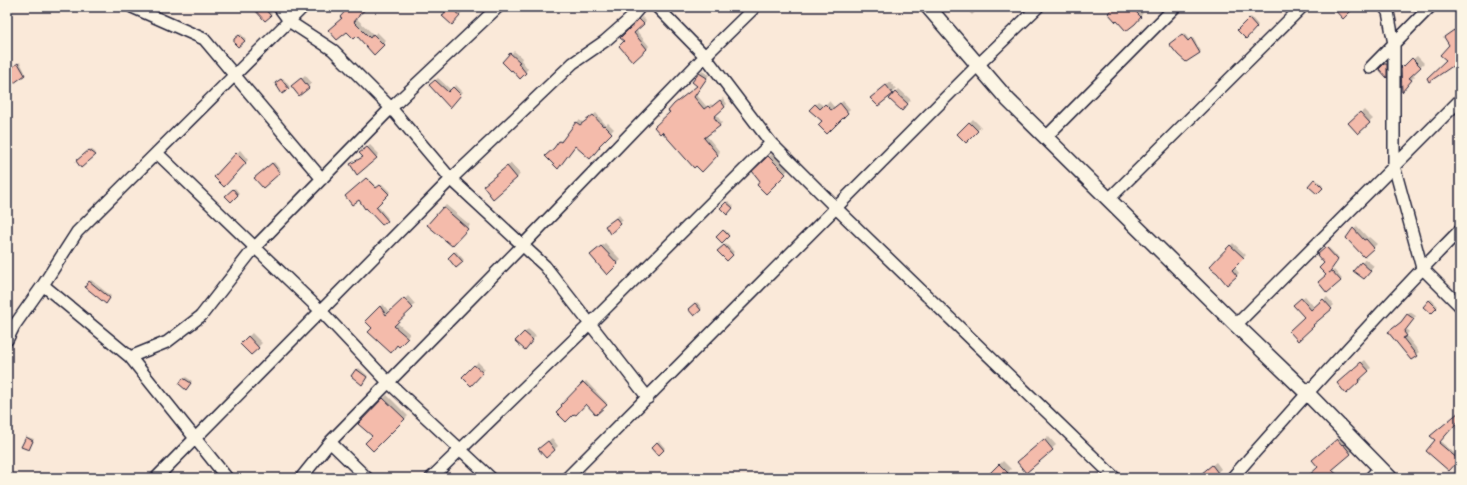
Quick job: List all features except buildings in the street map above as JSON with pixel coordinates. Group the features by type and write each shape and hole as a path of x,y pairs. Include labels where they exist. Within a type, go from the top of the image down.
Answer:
{"street":[{"path":"132,7 204,39 322,179"},
{"path":"279,7 290,22 333,50 391,108 451,179 545,266 648,398"},
{"path":"7,340 14,326 43,285 77,232 290,22 303,7"},
{"path":"130,357 168,342 201,316 256,247 391,108 498,7"},
{"path":"156,478 451,179 573,63 605,41 629,20 640,7"},
{"path":"657,7 705,56 771,143 836,208 1115,478"},
{"path":"301,478 330,442 705,56 755,7"},
{"path":"928,7 1008,100 1236,326 1307,393 1380,475"},
{"path":"568,478 978,65 1038,7"},
{"path":"1046,137 1175,7"},
{"path":"1109,199 1302,7"},
{"path":"1384,7 1388,12 1394,44 1394,166 1422,268 1460,306"},
{"path":"1370,68 1430,7"},
{"path":"1236,326 1460,100"},
{"path":"431,478 590,324 771,143"},
{"path":"157,153 321,311 388,382 491,478"},
{"path":"1232,478 1307,393 1422,268 1460,230"},
{"path":"43,285 130,357 227,478"},
{"path":"330,442 367,478"}]}
